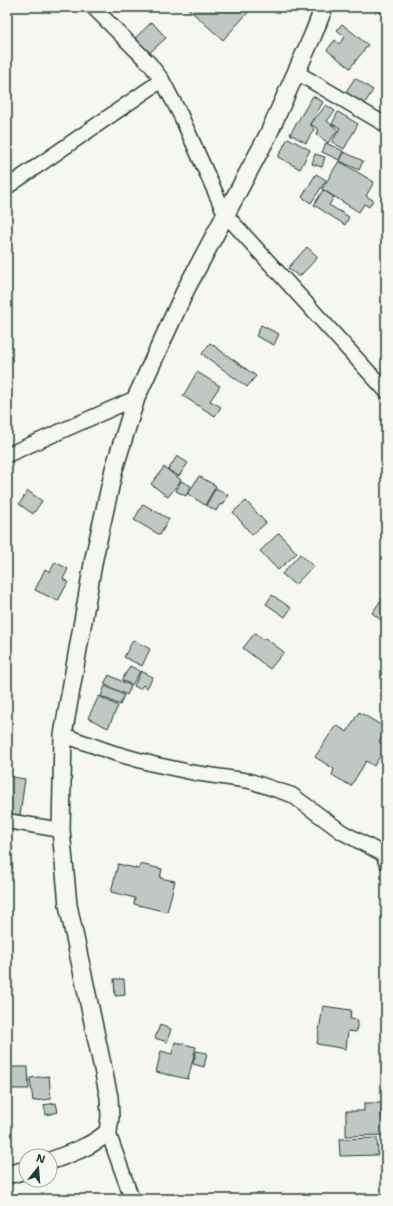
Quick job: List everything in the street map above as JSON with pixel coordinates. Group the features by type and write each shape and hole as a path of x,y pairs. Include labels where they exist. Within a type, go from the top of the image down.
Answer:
{"street":[{"path":"93,7 150,64 162,80 181,116 225,214 386,391"},
{"path":"132,1199 108,1132 110,1117 109,1097 68,904 61,830 63,735 94,558 114,469 136,398 186,289 267,137 324,7"},
{"path":"296,72 386,125"},
{"path":"7,187 162,80"},
{"path":"7,454 136,398"},
{"path":"63,735 114,753 153,764 195,773 250,781 292,795 342,832 383,854 386,862"},
{"path":"7,821 61,830"},
{"path":"58,1158 83,1149 99,1140 108,1132"},
{"path":"7,1174 18,1172"}],"building":[{"path":"186,7 251,7 252,8 223,40"},
{"path":"376,7 386,7 384,15 374,9"},
{"path":"152,22 166,38 147,55 133,40"},
{"path":"342,24 368,45 350,68 327,50 335,40 339,44 345,37 337,30"},
{"path":"355,78 373,90 362,108 343,96"},
{"path":"313,96 323,102 310,124 314,129 306,143 290,134"},
{"path":"326,105 335,111 327,121 338,130 328,143 316,134 319,130 311,124"},
{"path":"338,112 358,124 344,149 332,142 340,128 332,124"},
{"path":"288,138 310,150 300,169 278,157"},
{"path":"326,143 343,151 339,160 322,152"},
{"path":"344,152 363,161 359,170 340,161"},
{"path":"315,154 325,157 322,167 312,164"},
{"path":"339,161 374,182 366,196 373,200 369,207 364,204 359,212 322,189"},
{"path":"316,174 326,180 311,203 302,197"},
{"path":"323,190 334,197 329,205 349,217 345,225 314,205"},
{"path":"307,247 318,257 299,277 288,268"},
{"path":"261,325 279,334 274,345 256,336"},
{"path":"210,343 256,376 247,387 202,354"},
{"path":"197,372 220,386 210,401 221,407 215,416 183,396"},
{"path":"177,456 188,463 179,476 168,470"},
{"path":"164,467 181,480 168,497 151,484"},
{"path":"199,476 216,486 205,505 188,494"},
{"path":"181,481 191,486 186,496 176,491"},
{"path":"216,488 228,495 223,505 220,504 216,511 206,505"},
{"path":"28,491 42,501 33,514 19,504"},
{"path":"246,501 266,523 252,535 233,512"},
{"path":"143,504 169,519 160,535 134,520"},
{"path":"279,533 297,553 278,570 260,551"},
{"path":"300,554 313,566 295,585 282,574"},
{"path":"55,562 68,569 63,579 68,582 58,601 35,590 45,569 50,572"},
{"path":"386,593 386,613 381,620 372,613"},
{"path":"272,595 291,608 285,617 266,604"},
{"path":"255,633 263,640 265,638 284,652 270,669 243,648"},
{"path":"133,640 150,649 142,666 124,657"},
{"path":"130,666 140,671 132,685 122,680"},
{"path":"141,671 153,677 147,688 143,685 140,689 134,686"},
{"path":"109,675 131,686 127,695 104,684"},
{"path":"105,686 124,695 120,705 101,696"},
{"path":"99,696 118,706 108,728 88,718"},
{"path":"359,712 386,728 386,731 379,742 386,746 374,766 366,761 351,786 332,775 334,769 315,757 336,725 347,732"},
{"path":"7,776 25,779 20,815 7,814"},
{"path":"7,846 12,846 12,869 7,869"},
{"path":"118,864 139,869 140,864 162,869 160,878 175,881 167,912 134,904 135,898 111,892"},
{"path":"114,979 124,979 125,995 115,996"},
{"path":"323,1006 351,1010 350,1019 358,1020 356,1032 348,1031 346,1049 317,1044"},
{"path":"160,1025 171,1029 167,1042 155,1038"},
{"path":"175,1042 196,1047 188,1079 156,1072 161,1051 172,1054"},
{"path":"196,1051 207,1053 204,1067 193,1064"},
{"path":"11,1067 28,1067 29,1089 12,1089"},
{"path":"49,1076 51,1099 33,1101 30,1078"},
{"path":"56,1103 58,1112 46,1115 44,1105"},
{"path":"364,1103 382,1103 382,1117 386,1117 386,1135 346,1136 346,1111 364,1111"},
{"path":"377,1138 378,1155 340,1156 339,1139"}]}
